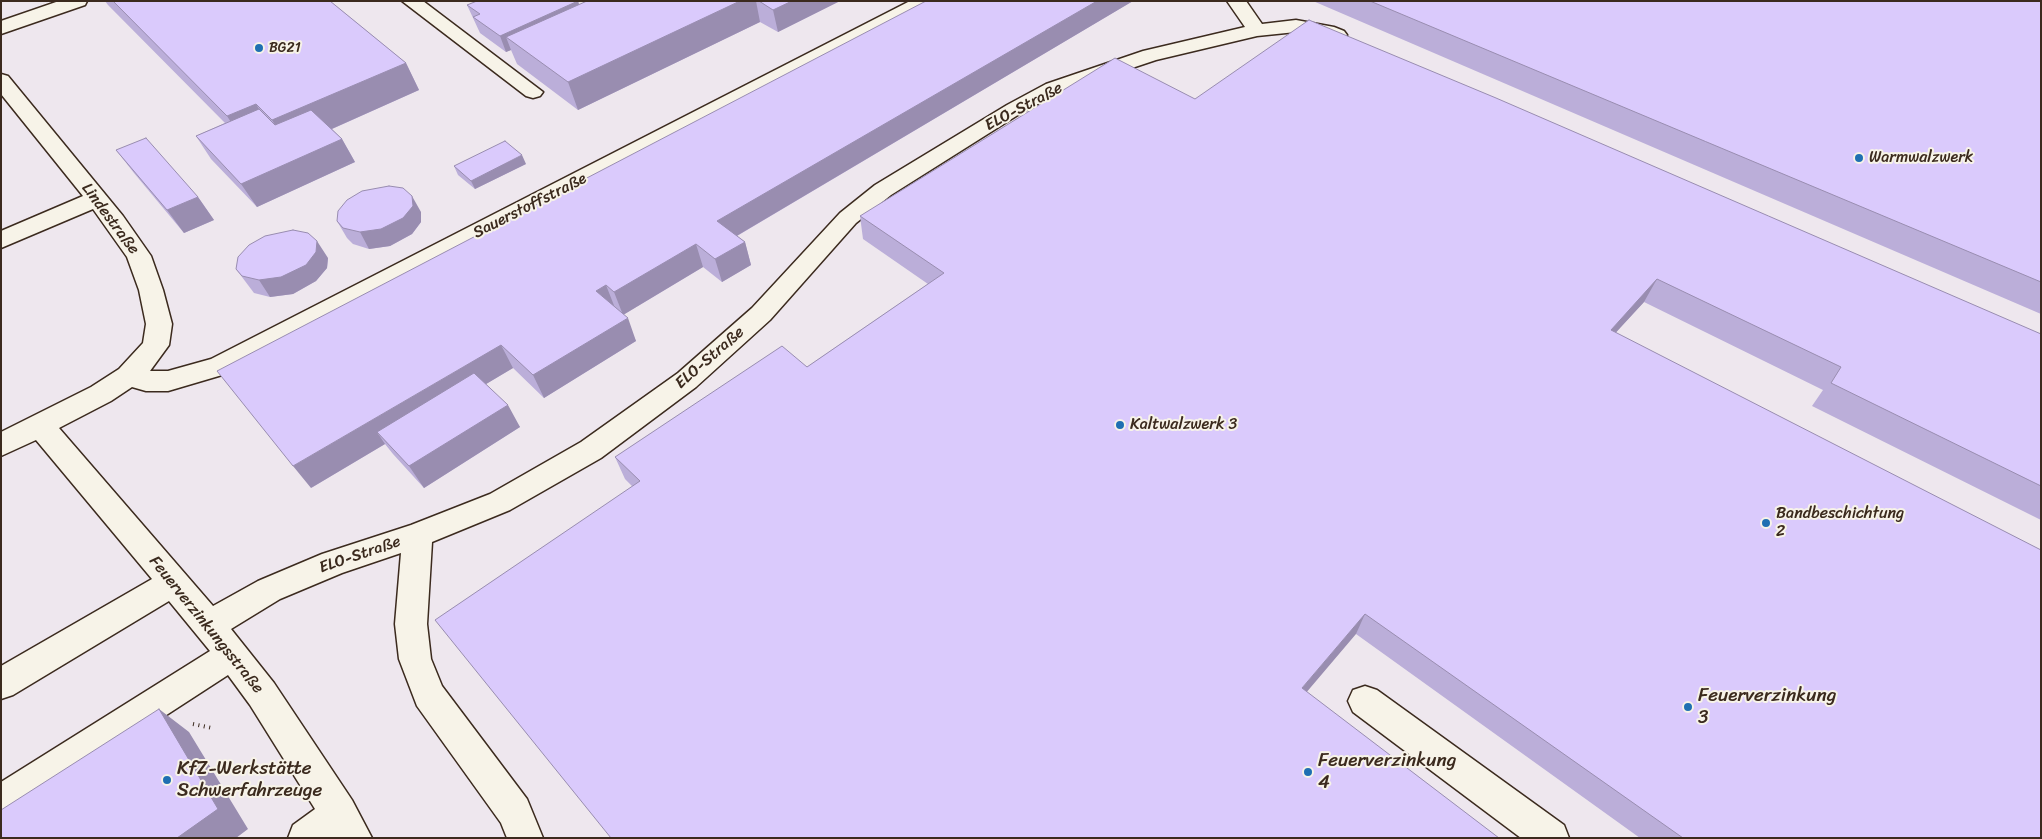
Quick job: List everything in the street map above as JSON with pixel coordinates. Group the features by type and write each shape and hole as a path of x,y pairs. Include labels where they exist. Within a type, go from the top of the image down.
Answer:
{"street":[{"path":"1,28 78,1"},
{"path":"410,1 533,92"},
{"name":"Sauerstoffstraße","path":"128,376 146,380 168,381 220,366 925,1"},
{"path":"1236,1 1257,30"},
{"name":"ELO-Straße","path":"209,625 270,590 333,563 418,535 500,502 591,450 687,380 761,314 848,218 876,196 1014,109 1053,88 1150,54 1257,30 1296,26 1326,31 1354,42"},
{"name":"Lindestraße","path":"1,80 115,221 139,256 151,290 159,324 156,345 146,359 128,376 101,394 1,445"},
{"path":"1,240 96,199"},
{"name":"Feuerverzinkungsstraße","path":"41,426 84,474 172,583 209,625 262,694 346,825"},
{"path":"418,535 411,624 415,659 429,695 514,811 525,838"},
{"path":"1,684 172,583"},
{"path":"1,802 232,655"},
{"path":"1365,701 1551,838"},
{"path":"306,838 346,825"}],"shaded area":[{"path":"1,1 2041,1 2041,838 1,838"}],"building":[{"name":"BG21","path":"113,1 330,1 406,63 272,120 256,104 227,116"},
{"path":"477,1 578,1 500,36 473,17 480,14 467,5"},
{"path":"587,1 740,1 568,82 506,37"},
{"path":"759,1 792,1 773,10"},
{"path":"926,1 1097,1 717,221 745,242 715,259 696,244 614,292 606,285 596,291 628,318 533,375 501,345 293,466 217,371"},
{"name":"Warmwalzwerk","path":"1370,1 2041,1 2041,282"},
{"name":"Kaltwalzwerk 3","path":"1309,20 1496,98 2041,334 2041,486 1831,383 1841,367 1657,279 1611,330 2041,550 2041,838 1683,838 1365,614 1302,688 1499,838 611,838 435,620 640,481 615,457 782,346 807,367 944,273 860,216 1115,58 1195,99"},
{"path":"259,109 275,125 311,110 342,139 241,184 196,136"},
{"path":"146,138 198,197 167,210 116,150"},
{"path":"505,141 522,155 471,181 454,166"},
{"path":"389,186 403,188 412,196 413,206 403,218 381,229 360,232 343,228 337,221 338,211 347,200 362,191"},
{"path":"293,230 308,233 317,241 316,252 306,265 281,277 259,280 242,276 236,269 238,257 249,245 265,236"},
{"path":"474,373 508,405 409,466 377,432"},
{"path":"159,709 218,809 177,838 1,838 1,810"}],"place":[{"name":"BG21","path":"259,48"},
{"name":"Warmwalzwerk","path":"1859,158"},
{"name":"Kaltwalzwerk 3","path":"1120,425"},
{"name":"Bandbeschichtung 2","path":"1766,523"},
{"name":"Feuerverzinkung 3","path":"1688,707"},
{"name":"Feuerverzinkung 4","path":"1308,772"},
{"name":"KfZ-Werkstätte Schwerfahrzeuge","path":"167,780"}]}
